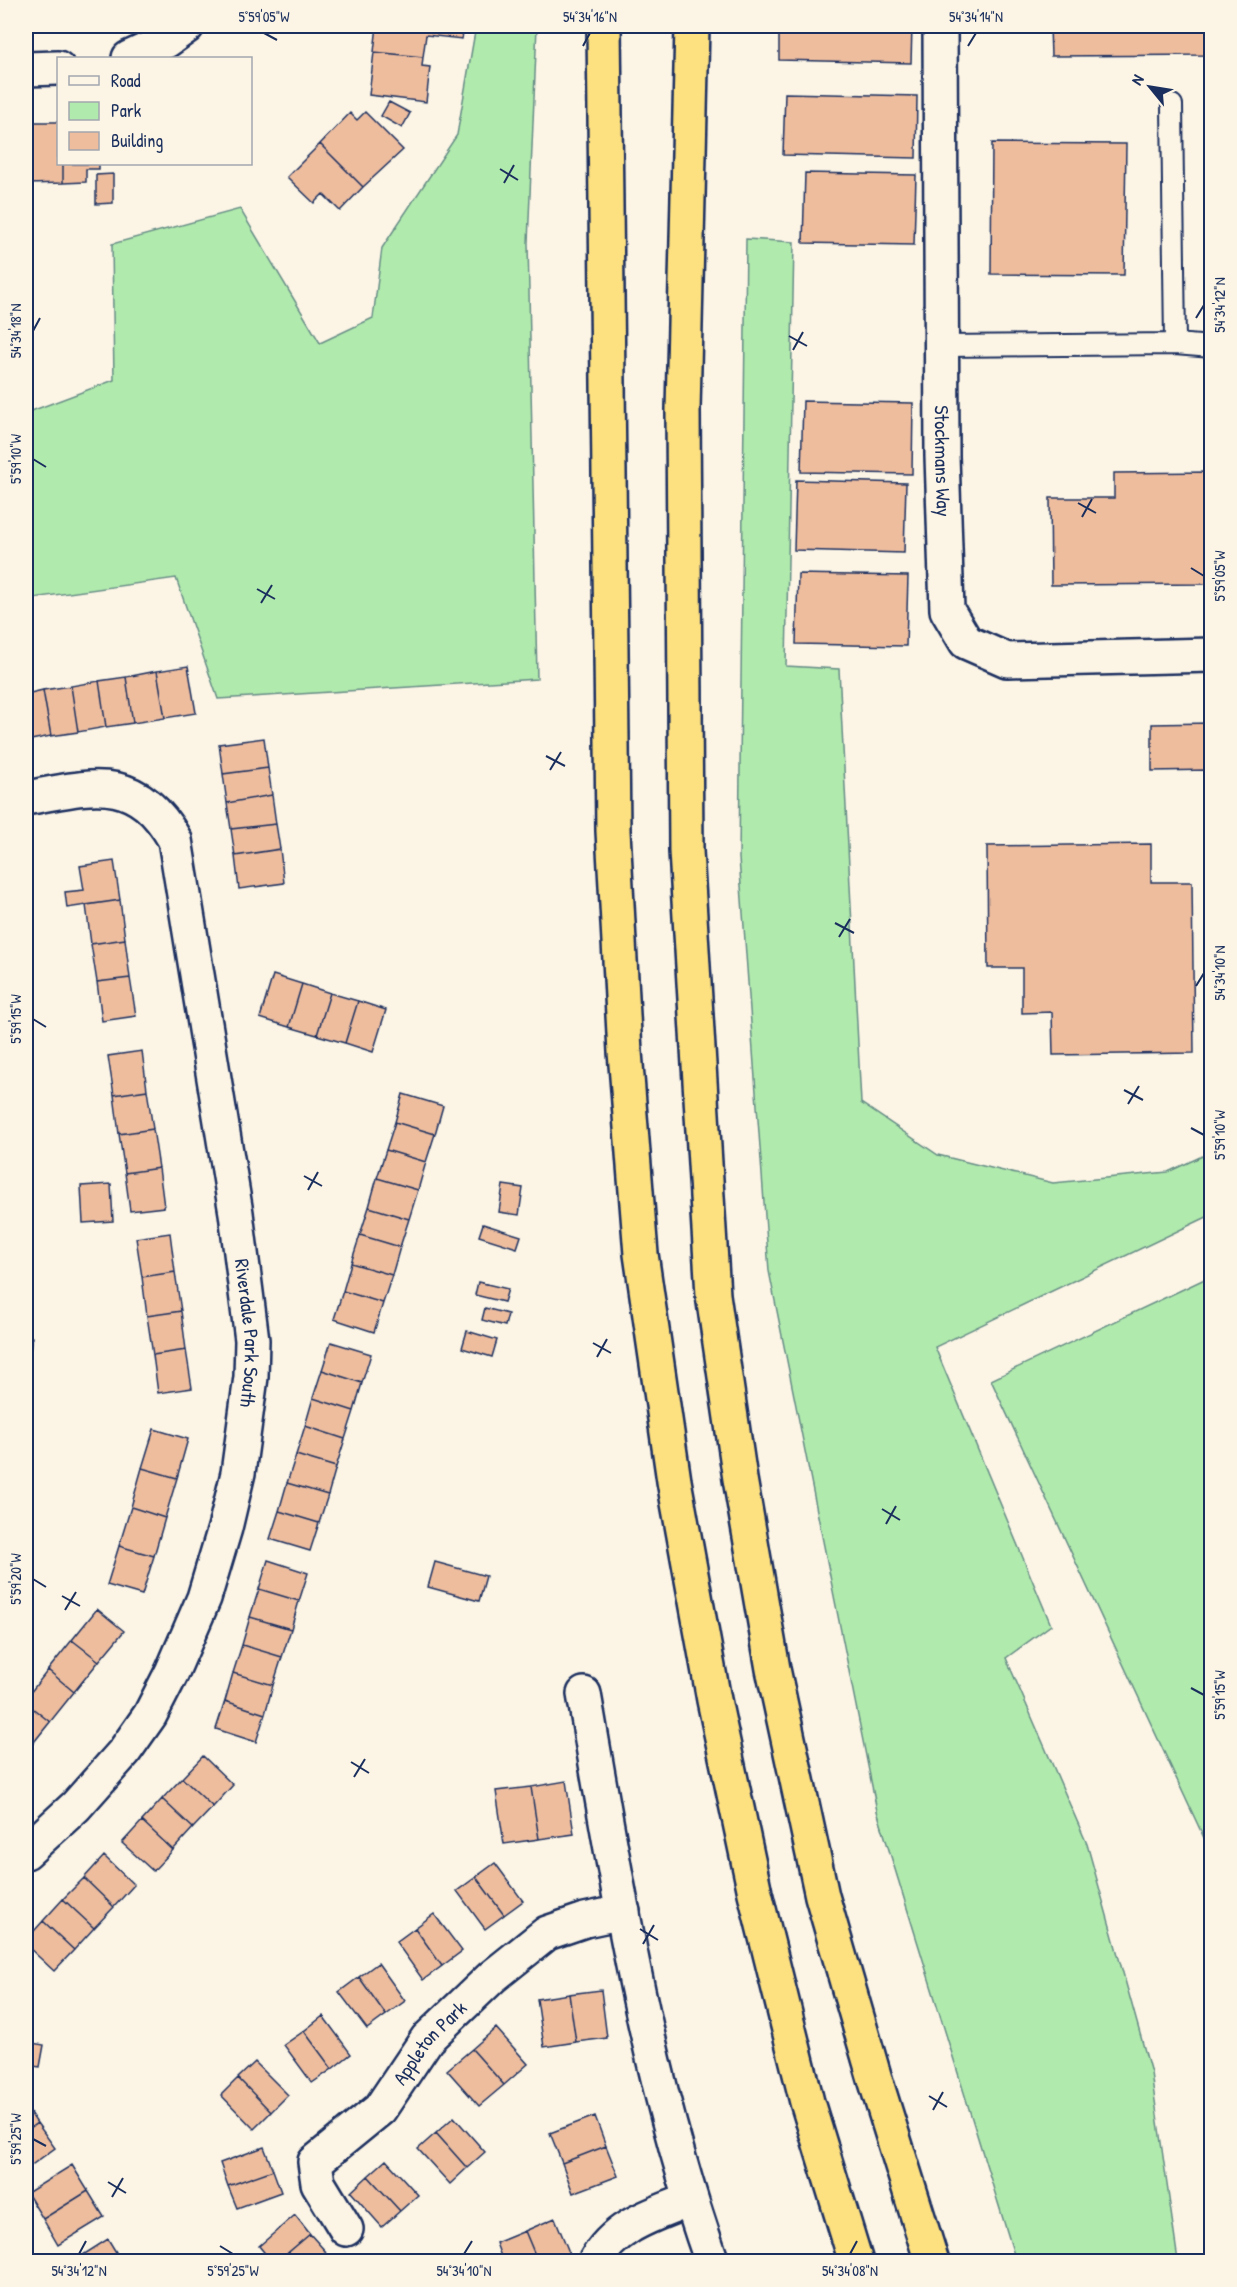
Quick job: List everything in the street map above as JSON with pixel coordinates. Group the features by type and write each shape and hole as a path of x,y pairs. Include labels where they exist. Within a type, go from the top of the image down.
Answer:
{"highway":[{"path":"604,26 613,831 625,1052 641,1254 674,1481 716,1712 755,1893 807,2102 856,2262"},
{"path":"692,26 683,410 687,851 713,1295 740,1479 769,1646 822,1896 875,2079 932,2262"}],"street":[{"path":"131,57 166,41 187,26"},
{"name":"Stockmans Way","path":"940,26 944,562 947,610 966,642 1007,660 1212,655"},
{"path":"26,69 57,68"},
{"name":"Riverdale Park South","path":"26,798 82,788 113,787 134,795 150,807 165,822 175,840 236,1213 252,1340 251,1377 238,1473 225,1528 204,1598 172,1672 150,1715 124,1752 76,1806 26,1852"},
{"path":"584,1694 623,1912 657,2074 690,2200 712,2262"},
{"name":"Appleton Park","path":"346,2229 318,2183 315,2162 380,2109 427,2038 492,1977 547,1933 585,1920 623,1912"},
{"path":"595,2262 603,2247 628,2225 690,2200"}],"lane":[{"path":"1172,105 1175,345"},
{"path":"942,346 1175,345 1212,347"}],"green space":[{"path":"476,26 537,26 528,243 537,679 218,699 176,578 26,599 26,413 114,380 112,244 240,209 320,343 373,318 382,248 457,135"},
{"path":"746,239 794,242 786,666 839,669 861,1103 938,1155 1053,1183 1168,1172 1211,1152 1211,1215 935,1347 1051,1625 1006,1658 1087,1844 1151,2073 1178,2261 1016,2261 877,1811 769,1271 739,858"},
{"path":"1211,1276 1211,1853 991,1380"}],"building":[{"path":"377,26 464,26 462,39 426,35 423,57 374,52"},
{"path":"779,26 912,26 911,63 779,60"},
{"path":"1050,26 1212,26 1212,55 1051,56"},
{"path":"374,52 423,57 422,66 430,67 426,102 369,95"},
{"path":"785,93 917,96 916,158 783,155"},
{"path":"389,102 410,113 402,128 381,116"},
{"path":"365,112 403,150 363,187 320,144 350,113 357,120"},
{"path":"28,122 57,122 57,165 63,165 63,183 28,184"},
{"path":"992,143 1126,144 1124,275 991,274"},
{"path":"320,144 363,187 340,211 323,194 314,203 287,177"},
{"path":"63,165 99,165 99,169 86,169 86,182 63,183"},
{"path":"805,173 916,175 914,245 803,243"},
{"path":"113,174 113,203 96,204 96,175"},
{"path":"26,193 33,193 33,226 26,226"},
{"path":"803,401 913,403 912,474 801,472"},
{"path":"1212,472 1212,584 1051,585 1050,498 1114,498 1114,473"},
{"path":"796,480 906,483 904,553 794,550"},
{"path":"798,574 908,576 906,646 796,644"},
{"path":"188,666 196,713 165,718 157,671"},
{"path":"157,671 165,718 133,723 126,677"},
{"path":"126,677 133,723 106,727 99,681"},
{"path":"99,681 106,727 78,732 71,686"},
{"path":"71,686 78,732 51,736 43,690"},
{"path":"43,690 51,736 26,741 26,694"},
{"path":"1212,723 1212,819 1210,819 1209,770 1152,771 1152,724"},
{"path":"264,738 268,768 223,774 219,744"},
{"path":"268,768 272,795 227,803 223,774"},
{"path":"272,795 276,824 231,829 227,803"},
{"path":"276,824 280,849 235,856 231,829"},
{"path":"1151,844 1151,882 1192,882 1194,1053 1053,1055 1052,1012 1022,1013 1022,968 988,968 987,846"},
{"path":"280,849 284,883 239,889 235,856"},
{"path":"114,861 120,900 67,908 65,892 84,890 80,866"},
{"path":"120,900 125,939 91,944 86,905"},
{"path":"125,939 130,978 97,982 91,944"},
{"path":"273,975 302,984 289,1027 260,1018"},
{"path":"130,978 136,1016 102,1021 97,982"},
{"path":"302,984 330,993 317,1035 289,1027"},
{"path":"330,993 358,1001 345,1043 317,1035"},
{"path":"358,1001 386,1010 373,1052 345,1043"},
{"path":"142,1051 147,1090 114,1095 108,1056"},
{"path":"147,1090 153,1129 119,1134 114,1095"},
{"path":"403,1094 443,1106 435,1134 395,1122"},
{"path":"395,1122 435,1134 426,1162 386,1150"},
{"path":"153,1129 159,1168 125,1173 119,1134"},
{"path":"386,1150 426,1162 418,1190 377,1178"},
{"path":"159,1168 164,1207 130,1211 125,1173"},
{"path":"377,1178 418,1190 409,1219 369,1207"},
{"path":"111,1184 113,1221 83,1223 81,1186"},
{"path":"503,1185 523,1188 519,1215 499,1212"},
{"path":"369,1207 409,1219 400,1247 360,1235"},
{"path":"483,1224 521,1236 517,1248 479,1236"},
{"path":"170,1233 175,1272 142,1277 136,1238"},
{"path":"360,1235 400,1247 392,1275 351,1263"},
{"path":"351,1263 392,1275 383,1303 343,1291"},
{"path":"175,1272 181,1311 147,1316 142,1277"},
{"path":"478,1282 508,1289 504,1302 475,1295"},
{"path":"343,1291 383,1303 374,1332 334,1319"},
{"path":"485,1308 508,1314 505,1326 482,1320"},
{"path":"181,1311 186,1350 153,1355 147,1316"},
{"path":"467,1331 497,1340 492,1357 462,1348"},
{"path":"26,1336 32,1337 28,1366 26,1366"},
{"path":"331,1342 371,1354 362,1383 322,1370"},
{"path":"186,1350 192,1388 158,1393 153,1355"},
{"path":"322,1370 362,1383 354,1411 313,1398"},
{"path":"313,1398 354,1411 345,1439 305,1426"},
{"path":"305,1426 345,1439 336,1467 296,1455"},
{"path":"154,1429 188,1439 177,1478 142,1468"},
{"path":"296,1455 336,1467 328,1495 287,1483"},
{"path":"142,1468 177,1478 165,1518 131,1507"},
{"path":"287,1483 328,1495 319,1523 279,1511"},
{"path":"131,1507 165,1518 154,1556 119,1546"},
{"path":"279,1511 319,1523 310,1551 270,1539"},
{"path":"119,1546 154,1556 142,1595 107,1585"},
{"path":"268,1560 308,1573 299,1601 259,1589"},
{"path":"435,1562 486,1576 479,1601 428,1587"},
{"path":"259,1589 299,1601 291,1629 250,1617"},
{"path":"97,1609 124,1631 99,1661 72,1640"},
{"path":"250,1617 291,1629 282,1657 242,1645"},
{"path":"72,1640 99,1661 74,1692 48,1670"},
{"path":"242,1645 282,1657 273,1685 233,1673"},
{"path":"48,1670 74,1692 50,1722 26,1703 26,1698"},
{"path":"233,1673 273,1685 265,1714 225,1701"},
{"path":"225,1701 265,1714 256,1742 216,1729"},
{"path":"26,1703 50,1722 26,1752"},
{"path":"203,1756 233,1785 213,1807 182,1778"},
{"path":"182,1778 213,1807 193,1828 162,1799"},
{"path":"566,1781 574,1834 539,1839 531,1787"},
{"path":"531,1787 539,1839 504,1844 496,1791"},
{"path":"162,1799 193,1828 173,1850 142,1821"},
{"path":"142,1821 173,1850 153,1871 122,1843"},
{"path":"104,1856 134,1885 114,1907 84,1878"},
{"path":"495,1863 523,1901 504,1915 476,1877"},
{"path":"476,1877 504,1915 485,1929 457,1891"},
{"path":"84,1878 114,1907 94,1928 63,1899"},
{"path":"63,1899 94,1928 74,1950 43,1921"},
{"path":"434,1914 462,1951 442,1966 415,1928"},
{"path":"43,1921 74,1950 54,1971 26,1945 26,1940"},
{"path":"415,1928 442,1966 423,1980 396,1942"},
{"path":"378,1963 405,2001 386,2015 359,1977"},
{"path":"359,1977 386,2015 367,2029 339,1992"},
{"path":"601,1990 607,2038 576,2042 569,1994"},
{"path":"569,1994 576,2042 544,2047 537,1999"},
{"path":"323,2016 351,2054 332,2069 304,2031"},
{"path":"496,2028 528,2064 504,2085 472,2049"},
{"path":"304,2031 332,2069 312,2083 284,2045"},
{"path":"26,2042 44,2045 40,2067 26,2065"},
{"path":"472,2049 504,2085 479,2106 447,2070"},
{"path":"255,2062 288,2095 271,2112 238,2078"},
{"path":"238,2078 271,2112 254,2129 221,2095"},
{"path":"26,2107 37,2123 26,2131"},
{"path":"595,2116 606,2146 562,2163 550,2133"},
{"path":"454,2117 485,2152 467,2168 436,2133"},
{"path":"37,2123 55,2148 26,2169 26,2131"},
{"path":"436,2133 467,2168 450,2184 418,2149"},
{"path":"606,2146 618,2176 573,2193 562,2163"},
{"path":"264,2147 273,2170 228,2186 220,2163"},
{"path":"386,2160 418,2195 400,2211 368,2176"},
{"path":"72,2165 88,2191 43,2219 27,2193"},
{"path":"273,2170 281,2192 237,2208 228,2186"},
{"path":"368,2176 400,2211 382,2227 351,2192"},
{"path":"88,2191 104,2217 58,2245 43,2219"},
{"path":"295,2215 310,2234 277,2262 272,2262 259,2246"},
{"path":"555,2218 573,2262 538,2262 525,2231"},
{"path":"525,2231 538,2262 503,2262 496,2243"},
{"path":"310,2234 326,2252 314,2262 277,2262"},
{"path":"108,2239 122,2262 72,2262"}]}
